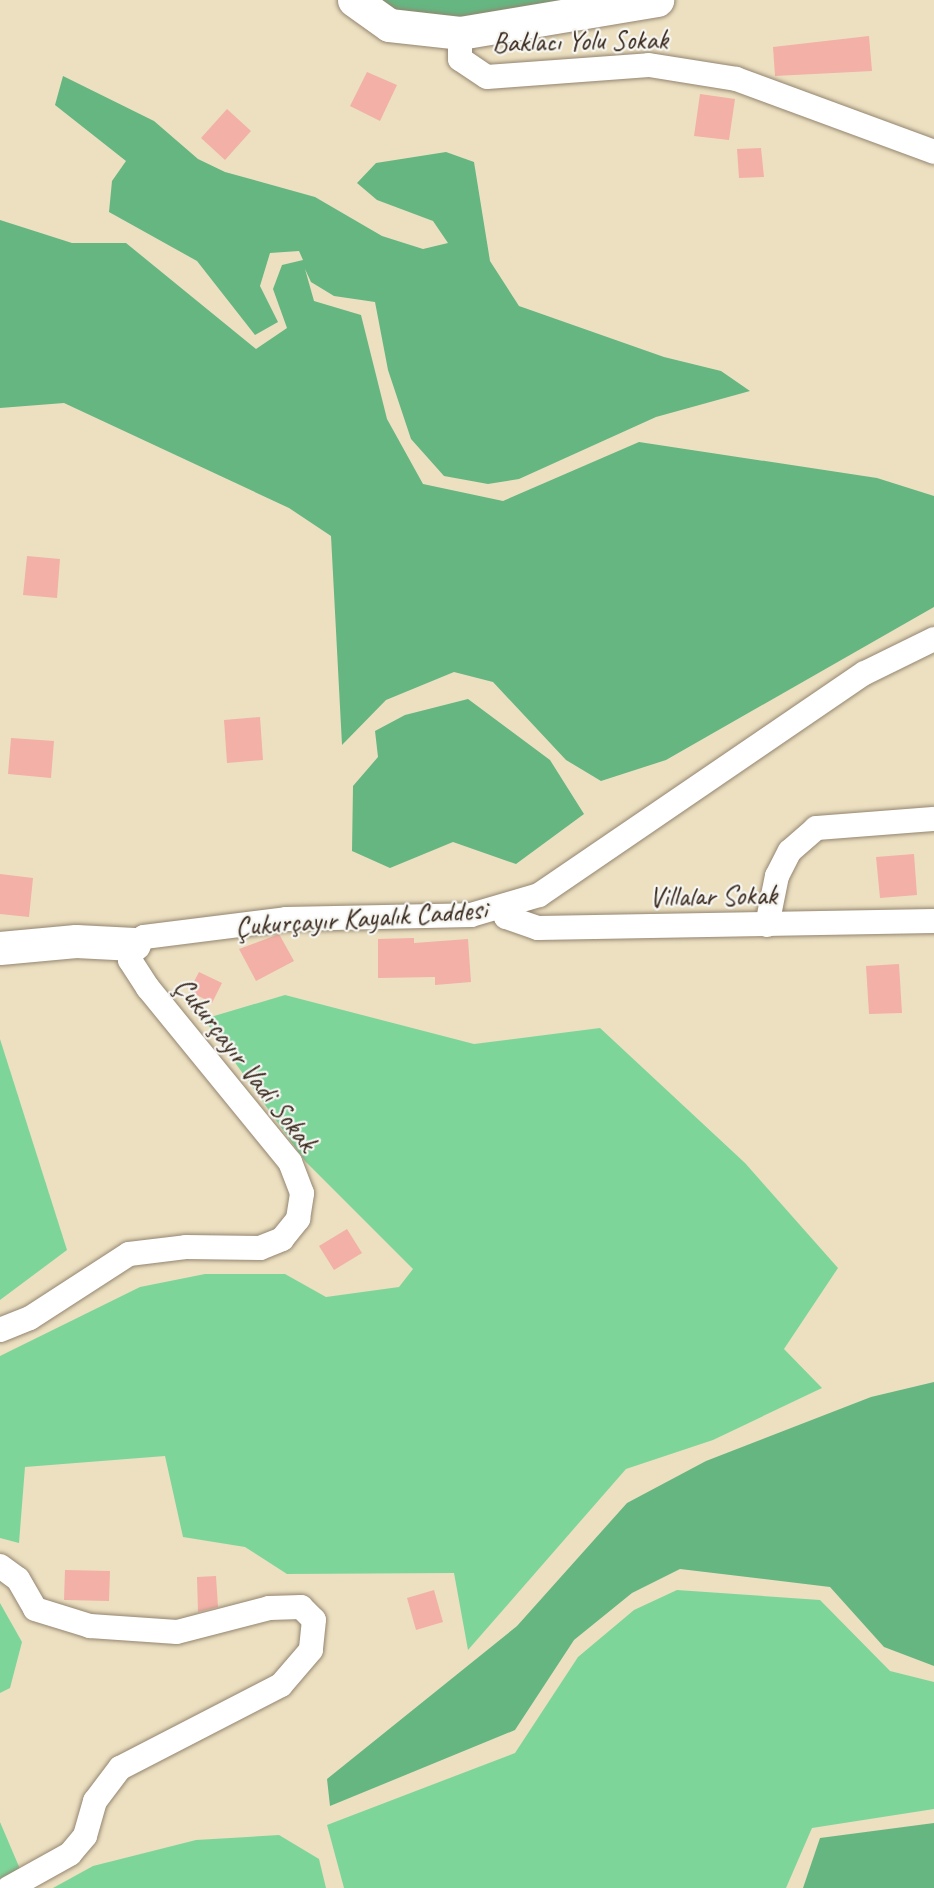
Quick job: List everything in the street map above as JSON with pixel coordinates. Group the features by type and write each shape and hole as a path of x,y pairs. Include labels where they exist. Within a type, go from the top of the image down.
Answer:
{"street":[{"path":"354,0 388,25 460,33 657,0"},
{"name":"Baklacı Yolu Sokak","path":"460,33 460,59 487,77 649,65 736,79 934,152"},
{"name":"Çukurçayır Kayalık Caddesi","path":"0,948 76,941 134,944 144,937 286,918 471,915 506,906 539,895 865,673 934,639"},
{"path":"767,926 777,876 790,851 816,828 934,819"},
{"name":"Villalar Sokak","path":"506,906 506,917 538,928 767,926 934,921"},
{"name":"Çukurçayır Vadi Sokak","path":"0,1330 30,1318 129,1254 186,1247 260,1248 282,1239 298,1218 302,1193 290,1162 148,988 130,960 134,944"},
{"path":"0,1566 18,1579 35,1609 90,1626 177,1632 269,1608 301,1607 314,1620 311,1650 281,1685 120,1768 95,1802 85,1836 70,1854 9,1888"}],"green space":[{"path":"368,0 598,0 453,23 410,19"},
{"path":"63,76 154,121 198,159 225,172 315,197 382,236 423,249 448,243 433,221 377,200 357,183 376,163 446,152 474,162 490,261 519,306 664,357 721,371 750,391 656,417 519,479 488,484 444,476 411,439 388,370 375,302 334,296 311,282 305,269 314,301 361,315 387,419 423,484 503,501 639,442 877,478 934,496 934,607 666,760 601,781 566,760 493,682 454,672 386,700 342,745 331,536 289,508 64,403 0,408 0,220 72,243 126,243 256,349 287,328 273,289 282,265 303,260 299,251 270,253 260,286 278,322 255,335 197,261 109,212 112,181 126,161 55,105"},
{"path":"468,699 550,760 584,814 516,864 453,842 390,868 352,851 353,786 378,757 375,731 405,715"},
{"path":"285,995 474,1044 600,1028 745,1163 838,1268 784,1349 822,1388 713,1440 626,1469 468,1650 454,1573 287,1574 245,1547 183,1537 165,1456 25,1467 19,1543 0,1538 0,1356 140,1287 205,1274 285,1274 326,1297 399,1287 413,1269 305,1161 204,1019"},
{"path":"0,1039 67,1250 0,1300"},
{"path":"934,1382 934,1666 884,1647 830,1587 680,1569 632,1593 574,1640 515,1730 330,1806 327,1779 517,1626 627,1503 706,1461 871,1397"},
{"path":"677,1590 820,1600 890,1671 934,1682 934,1809 812,1828 786,1888 344,1888 327,1825 515,1753 578,1657 634,1610"},
{"path":"0,1603 22,1642 10,1688 0,1693"},
{"path":"0,1822 20,1869 0,1879"},
{"path":"934,1823 934,1888 803,1888 820,1838"},
{"path":"279,1835 319,1859 326,1888 53,1888 93,1866 196,1840"}],"building":[{"path":"869,36 872,71 775,76 773,47"},
{"path":"367,72 397,85 380,121 350,106"},
{"path":"700,94 735,99 729,140 694,136"},
{"path":"227,109 251,131 225,160 201,138"},
{"path":"761,148 764,177 739,178 737,149"},
{"path":"27,556 60,559 57,598 23,595"},
{"path":"260,717 263,760 227,763 224,720"},
{"path":"11,738 54,741 51,778 8,774"},
{"path":"914,854 917,895 880,898 876,857"},
{"path":"0,874 33,878 29,917 0,914"},
{"path":"279,934 294,961 256,981 239,949"},
{"path":"414,938 414,943 468,939 471,982 435,985 435,977 378,978 378,939"},
{"path":"899,964 902,1013 869,1014 866,966"},
{"path":"199,972 222,983 212,1003 189,991"},
{"path":"347,1229 362,1253 334,1270 319,1246"},
{"path":"65,1570 110,1571 109,1601 64,1600"},
{"path":"216,1576 218,1607 198,1612 197,1577"},
{"path":"434,1590 443,1622 416,1630 407,1598"}]}
